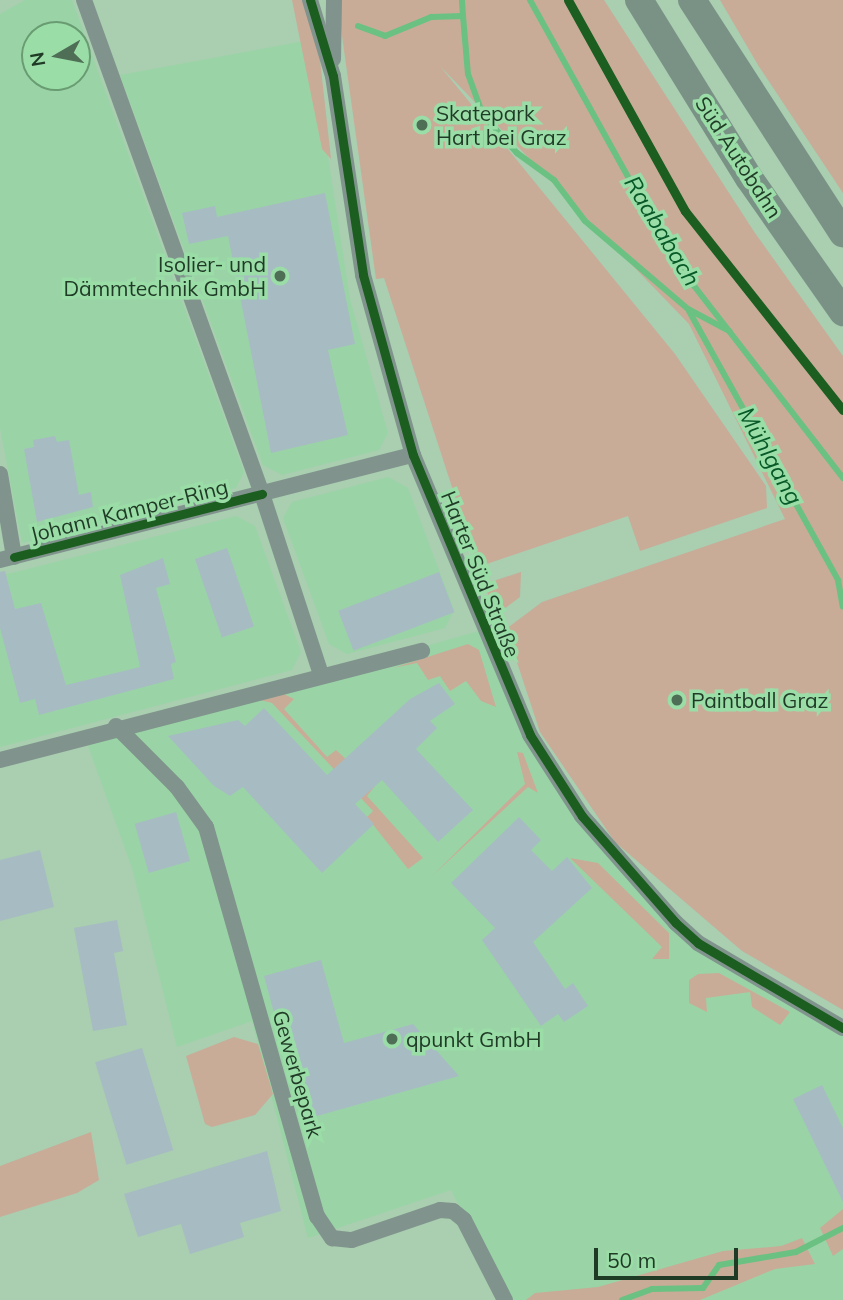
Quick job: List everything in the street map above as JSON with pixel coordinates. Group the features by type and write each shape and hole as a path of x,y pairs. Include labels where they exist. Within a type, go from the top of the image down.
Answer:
{"highway":[{"name":"Süd Autobahn","path":"639,0 750,178 843,312"},
{"name":"Süd Autobahn","path":"692,0 843,233"}],"street":[{"name":"Johann Kamper-Ring","path":"0,474 7,558 262,494 84,0"},
{"name":"Harter Süd Straße","path":"310,0 333,76 363,275 414,455 530,735 582,816 698,943 843,1028"},
{"name":"Harter Süd Straße","path":"333,76 334,0"},
{"path":"321,675 262,494 414,455"},
{"path":"0,760 116,726 422,651"},
{"name":"Gewerbepark","path":"116,726 177,787 206,827 317,1216 332,1238 352,1240 440,1210 453,1211 464,1220 505,1300"}],"shaded area":[{"path":"25,0 72,0 80,21 21,21 21,91 91,91 91,52 244,472 236,488 22,543 0,428 0,14"},
{"path":"292,0 306,0 318,42 331,159 322,149"},
{"path":"337,0 604,0 755,233 843,356 843,1010 742,951 615,842 540,732 506,629 542,602 785,519 689,324 440,66 675,354 766,486 767,508 640,551 628,516 478,567 384,278 376,279"},
{"path":"720,0 843,0 843,193 758,65"},
{"path":"310,40 350,299 388,433 379,450 282,475 263,465 120,75"},
{"path":"388,477 408,488 454,610 445,628 347,654 329,644 283,518 292,502"},
{"path":"236,516 255,526 301,652 292,670 0,747 0,576"},
{"path":"521,572 520,597 496,615 484,584"},
{"path":"482,630 582,816 698,943 843,1029 843,1300 507,1300 451,1190 308,1238 252,1021 177,1047 132,868 87,743"},
{"path":"468,644 479,650 496,707 481,701 466,681 450,691 440,676 428,680 417,663 393,668"},
{"path":"280,692 294,699 284,709 327,757 336,750 375,786 367,796 423,858 408,869 367,817 373,811 272,703 256,699"},
{"path":"517,752 523,753 538,793 528,787 431,877 525,784"},
{"path":"570,858 598,863 669,933 669,959 652,959 662,947"},
{"path":"719,973 790,1012 780,1025 752,1007 750,992 706,998 707,1012 689,1003 689,980 698,974"},
{"path":"234,1037 258,1044 273,1094 255,1115 212,1127 205,1124 186,1056"},
{"path":"91,1132 99,1180 77,1193 0,1217 0,1166"},
{"path":"843,1209 843,1249 833,1256 820,1228"},
{"path":"802,1238 815,1264 775,1269 700,1300 526,1300 535,1293 598,1287 723,1251 781,1246"}],"building":[{"name":"Isolier- und Dämmtechnik GmbH","path":"325,193 355,344 328,350 348,435 271,453 228,236 189,244 182,213 215,206 217,217"},
{"path":"55,436 57,442 69,440 79,495 91,492 93,507 37,522 24,449 34,447 33,440"},
{"path":"227,548 254,626 222,638 195,559"},
{"path":"163,558 170,584 156,588 176,662 171,664 174,679 39,715 35,699 20,703 0,628 0,572 5,571 15,609 41,603 66,685 140,667 120,575"},
{"path":"439,572 454,612 354,651 338,611"},
{"path":"439,683 455,704 430,721 437,728 416,749 473,810 438,842 382,780 355,804 374,824 322,873 243,787 230,796 214,786 168,736 238,720 245,726 264,708 327,775 410,699"},
{"path":"176,812 190,861 149,873 135,824"},
{"path":"519,817 541,840 531,850 552,871 567,857 592,888 533,942 565,989 573,983 588,1006 564,1022 558,1014 541,1026 482,940 495,928 451,883"},
{"path":"40,850 54,907 0,921 0,860"},
{"path":"117,920 123,951 114,953 127,1025 93,1031 74,928"},
{"name":"qpunkt GmbH","path":"321,960 344,1043 413,1024 459,1076 303,1120 264,976"},
{"path":"142,1048 173,1150 126,1165 95,1062"},
{"path":"822,1085 843,1128 843,1202 793,1099"},
{"path":"267,1151 281,1211 240,1223 244,1237 190,1254 181,1224 138,1237 124,1194"}],"waterway":[{"path":"358,26 385,36 431,17 463,16 462,0"},
{"name":"Raababach","path":"530,0 674,260 843,478"},
{"path":"463,16 468,74 483,115 517,153 554,180 585,221 688,309 729,331"},
{"name":"Mühlgang","path":"689,311 838,580 843,607"},
{"path":"622,1300 652,1289 703,1288 719,1265 796,1252 843,1228"}],"cycle path":[{"path":"310,0 333,76 363,275 413,455 530,735 582,816 676,923 698,943 843,1028"},
{"path":"568,0 685,211 843,410"},
{"path":"14,557 262,494"}],"place":[{"name":"Skatepark Hart bei Graz","path":"422,125"},
{"name":"Isolier- und Dämmtechnik GmbH","path":"280,276"},
{"name":"Paintball Graz","path":"677,700"},
{"name":"qpunkt GmbH","path":"392,1039"}]}
